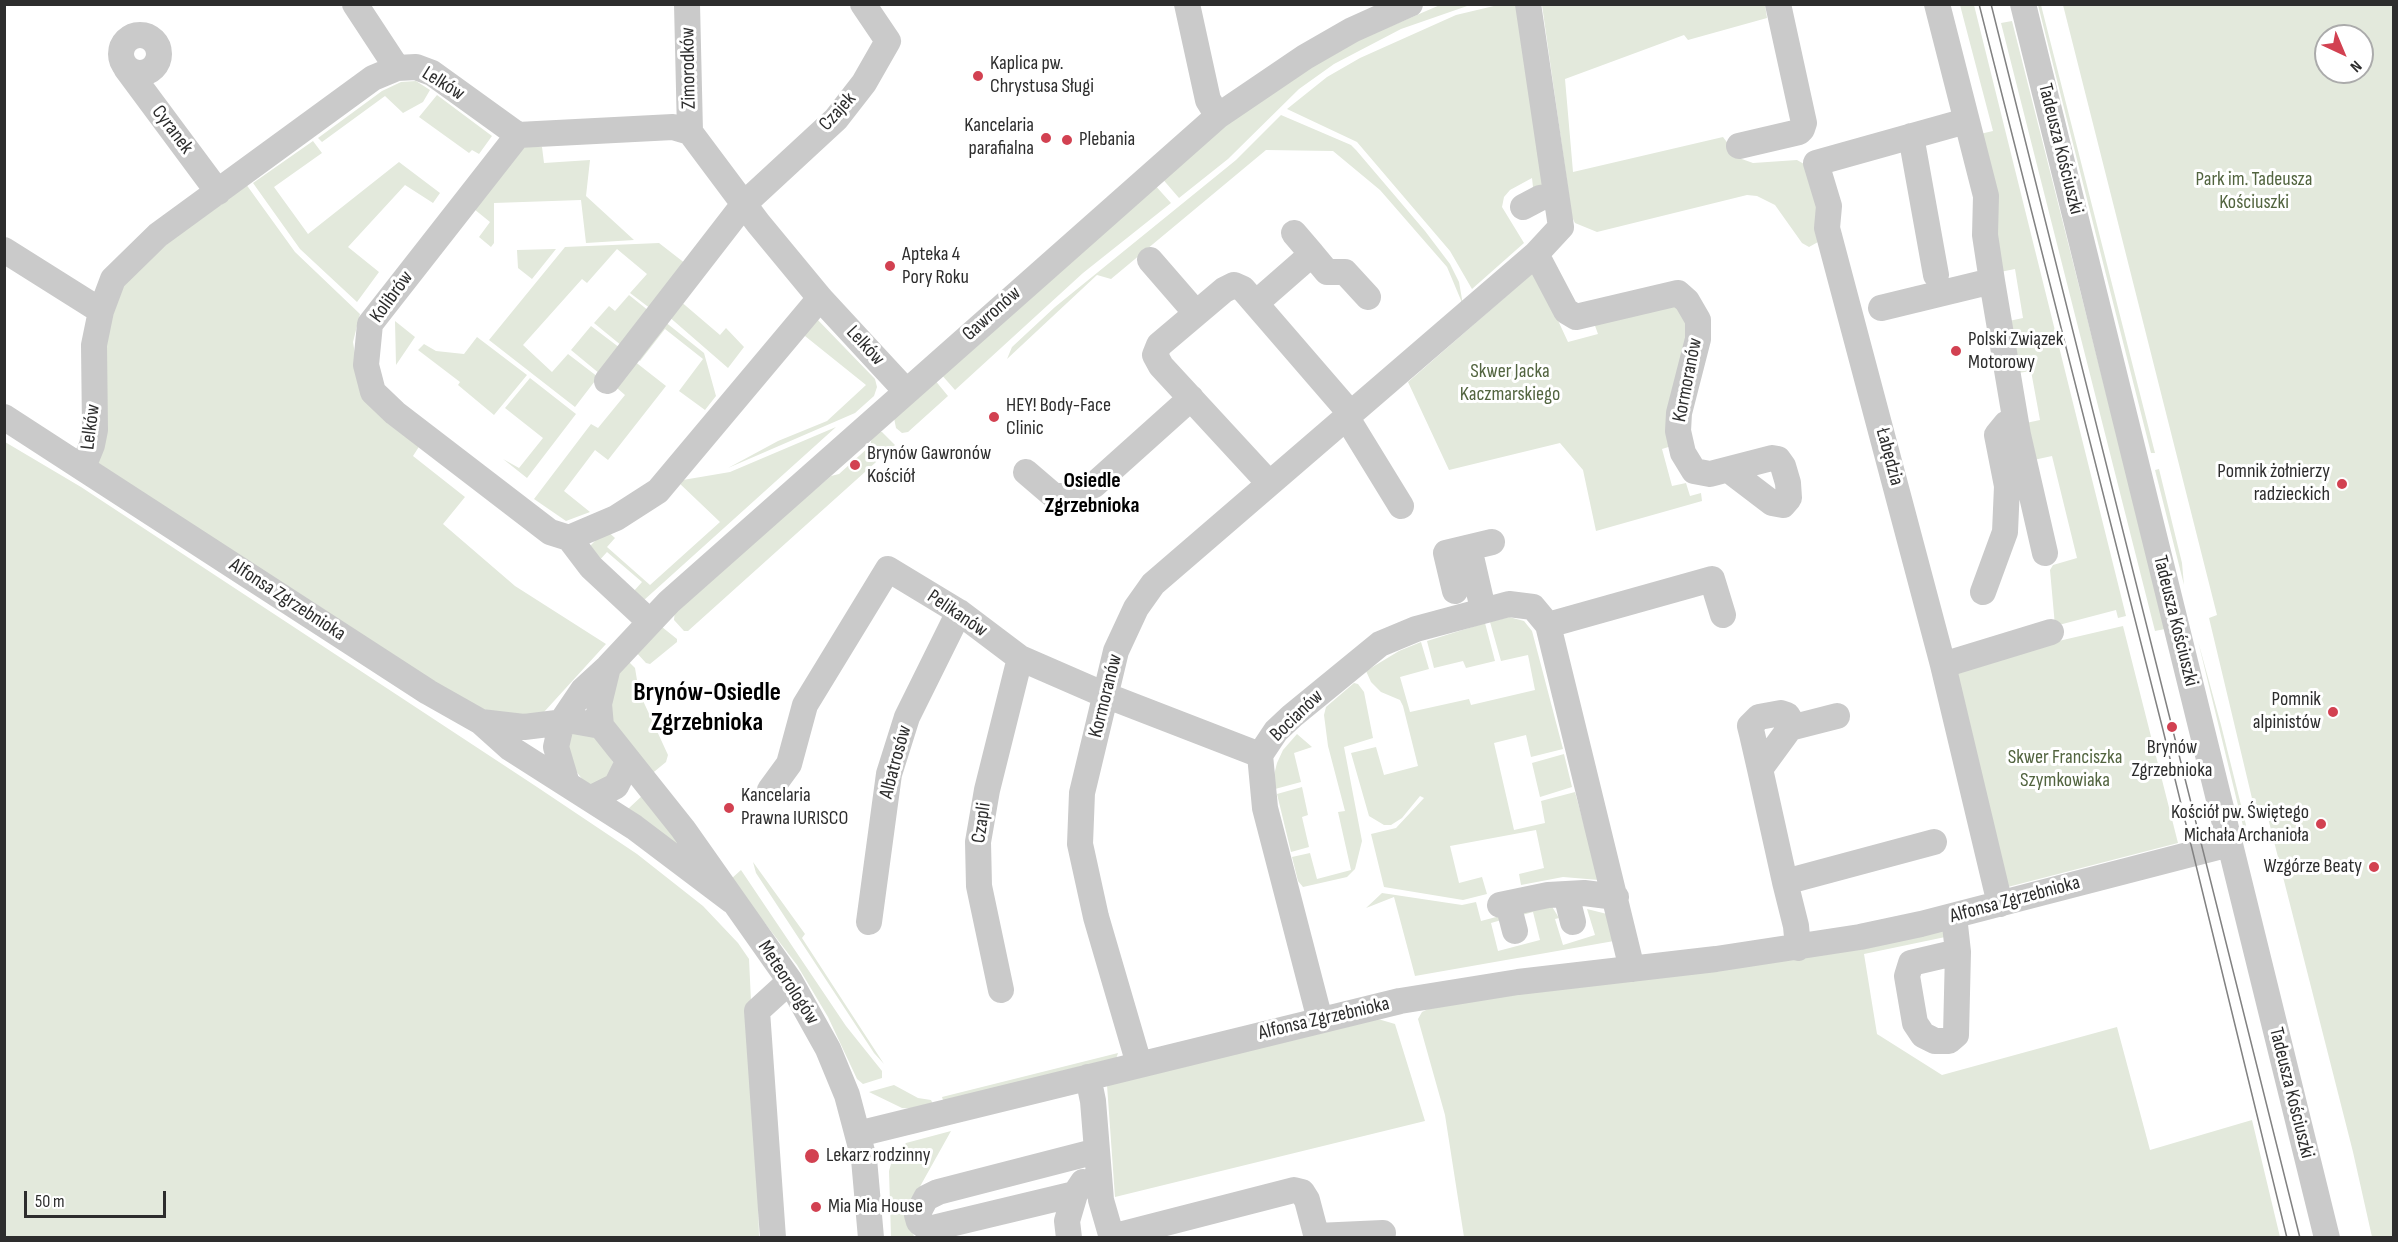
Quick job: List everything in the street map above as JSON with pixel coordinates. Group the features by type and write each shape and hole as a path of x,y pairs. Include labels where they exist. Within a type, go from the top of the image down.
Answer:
{"street":[{"path":"355,4 398,68"},
{"name":"Zimorodków","path":"687,4 690,132"},
{"name":"Czajek","path":"744,204 836,119 864,83 888,41 863,4"},
{"path":"1187,4 1208,100 1218,116"},
{"name":"Gawronów","path":"562,721 583,690 608,667 649,621 1218,116 1305,57 1352,30 1410,4"},
{"name":"Kormoranów","path":"1139,1064 1096,917 1080,844 1082,793 1110,670 1136,608 1153,584 1536,254 1562,227 1528,4"},
{"path":"1739,147 1799,132 1804,123 1778,4"},
{"path":"1937,4 1986,196 1985,235 1992,281 2015,420 2043,549 2021,548 2002,541"},
{"name":"Tadeusza Kościuszki","path":"2023,4 2327,1238"},
{"name":"Lelków","path":"83,467 90,452 95,430 94,345 101,311 113,279 158,235 373,78 398,68 416,67 432,73 518,135"},
{"name":"Cyranek","path":"126,68 218,192"},
{"name":"Łabędzia","path":"1966,121 1816,163 1829,206 1827,228 1852,315 1943,665 2000,904"},
{"path":"518,135 673,128 690,132"},
{"name":"Lelków","path":"690,132 744,204 820,298 906,391"},
{"name":"Kolibrów","path":"518,135 370,324 366,365 373,392 395,413 550,532 569,537"},
{"path":"1911,136 1936,275"},
{"path":"1523,207 1540,198 1556,195"},
{"path":"607,381 744,204"},
{"path":"1294,233 1327,272 1345,272 1368,297"},
{"path":"4,250 101,311"},
{"path":"1256,303 1312,254"},
{"name":"Kormoranów","path":"1536,254 1566,311 1576,317 1678,293 1687,301 1698,320 1698,339 1679,413 1678,431 1683,453 1694,471 1710,474 1730,471"},
{"path":"1150,260 1196,313"},
{"path":"1881,308 1992,281"},
{"path":"1269,483 1161,366 1155,356 1159,345 1224,290 1234,285 1244,289 1349,416 1401,506"},
{"path":"649,621 591,567 569,537 590,531 616,518 658,491 820,298"},
{"path":"1026,472 1054,496 1067,496 1094,485 1191,398"},
{"name":"Alfonsa Zgrzebnioka","path":"4,417 428,692 481,722 510,748 567,784"},
{"path":"1983,592 2006,532 2007,486 1997,435 2006,424 2015,420"},
{"path":"1455,591 1446,553 1480,545 1483,609"},
{"name":"Pelikanów","path":"770,790 789,764 805,705 888,569 959,612 1020,658 1105,695 1260,755"},
{"path":"1632,969 1548,625 1712,579 1723,615"},
{"name":"Bocianów","path":"1320,1020 1265,808 1260,755 1276,731 1292,716 1380,644 1416,629 1483,609 1521,604 1533,607 1548,625"},
{"name":"Albatrosów","path":"869,922 889,774 907,717 959,612"},
{"path":"1943,665 2051,632"},
{"name":"Czapli","path":"1001,990 979,886 978,842 987,790 1020,658"},
{"path":"590,799 616,786 628,762 601,726 599,704 608,667"},
{"path":"1798,948 1796,926 1750,726 1754,720 1781,713 1790,719 1790,728 1837,716"},
{"path":"562,721 556,747 560,767 567,784 656,842 732,901"},
{"path":"481,722 524,727 562,721 601,726"},
{"name":"Meteorologów","path":"628,762 701,852 732,901 790,981 834,1064 847,1095 858,1134 869,1189 871,1238"},
{"path":"1785,882 1934,842"},
{"name":"Alfonsa Zgrzebnioka","path":"858,1134 1320,1020 1459,990 1798,948 1954,916 2230,844"},
{"path":"1515,931 1504,904 1566,894 1584,893 1616,897"},
{"path":"1566,894 1573,922"},
{"path":"1954,916 1958,952"},
{"path":"773,1238 757,1011 790,981"},
{"path":"1088,1077 1093,1101 1101,1200 1112,1237 1294,1190 1302,1192 1307,1200 1317,1237 1383,1233"},
{"path":"1075,1194 929,1229 919,1222 917,1215 926,1198 938,1192 1098,1160"},
{"path":"1069,1238 1067,1221 1075,1194 1098,1160"}],"green space":[{"path":"1440,5 1470,5 1401,29 1334,64 1299,89 1228,159 1179,198 1160,176 1203,139 1338,49"},
{"path":"1498,5 1518,5 1548,187 1534,196 1532,178 1510,190 1504,197 1502,207 1524,243 1472,289 1450,251 1357,142 1287,109 1327,77 1360,58 1456,15"},
{"path":"1542,5 1765,5 1767,18 1688,40 1684,35 1565,79 1573,172 1723,137 1739,158 1753,163 1797,160 1804,164 1820,206 1818,242 1809,247 1802,243 1775,205 1757,196 1747,195 1597,232 1575,223 1572,217"},
{"path":"1960,5 1974,5 2126,616 2118,618 2116,610 2055,626 2050,570 2053,565 2077,558 2052,456 2029,461 2026,423 2040,420 2031,371 2018,373 2009,321 2023,318 2015,269 2000,272 1980,134 1993,131"},
{"path":"2038,5 2041,5 2155,453 2151,453"},
{"name":"Park im. Tadeusza Kościuszki","path":"2063,5 2393,5 2393,1237 2372,1237 2353,1152 2266,810 2255,811 2209,618 2217,615"},
{"path":"2012,21 2165,629 2155,631 2001,23"},
{"path":"416,81 430,90 423,102 403,113 385,96 322,142 318,138 382,91 401,82"},
{"path":"437,95 492,136 479,154 472,150 469,153 419,117"},
{"path":"1281,115 1351,145 1356,150 1450,264 1459,282 1463,305 1447,267 1380,190 1333,151 1266,150 1111,279 1097,275 1007,359 1012,347 1055,307 1236,160"},
{"path":"313,141 322,153 274,187 308,234 399,162 440,193 433,203 405,185 348,247 379,272 357,302 300,249 253,183"},
{"path":"522,146 542,147 544,163 590,160 586,196 634,240 586,243 581,200 494,203 494,243 491,247 479,237 490,222 474,209"},
{"path":"243,180 295,252 360,314 353,342 362,397 422,442 413,456 465,497 443,524 515,586 606,644 544,712 520,718 484,715 91,465 99,347 121,283"},
{"path":"1153,183 1171,203 1083,273 955,390 940,373"},
{"path":"659,243 686,264 651,309 630,293 647,274 617,249 587,283 582,279 523,345 552,372 568,354 598,377 575,407 489,340 565,247"},
{"path":"556,249 532,279 518,268 517,250"},
{"name":"Skwer Jacka Kaczmarskiego","path":"1535,271 1568,342 1598,334 1594,323 1674,303 1691,320 1675,445 1662,449 1672,486 1686,483 1690,496 1701,493 1702,501 1596,531 1583,470 1560,443 1449,470 1408,382"},
{"path":"629,295 649,311 622,346 594,323 609,306 615,311"},
{"path":"679,300 720,335 726,328 744,347 728,368 667,315"},
{"path":"815,317 875,379 877,387 874,396 855,413 728,468 778,441 827,421 866,385 800,332"},
{"path":"395,321 415,337 396,365"},
{"path":"664,321 704,353 716,396 705,410 679,391 703,359 665,329 640,361 636,358"},
{"path":"591,326 620,348 600,374 571,350"},
{"path":"477,337 527,375 494,415 458,385 460,382 418,350 424,344 436,351 464,354"},
{"path":"629,357 666,386 608,460 595,450 564,491 590,512 566,521 534,499 591,424 598,428 625,395 610,382"},
{"path":"530,378 576,414 527,478 503,459 519,468 543,438 505,408"},
{"path":"934,379 948,396 908,432 902,433 896,428 894,418"},
{"path":"836,427 643,601 633,592 642,582 607,552 598,562 586,550 606,530 615,538 607,547 650,585 720,522 677,481 730,472"},
{"path":"882,432 895,445 688,631 684,631 674,620 675,609 831,476 839,474 870,446 872,437"},
{"path":"5,442 81,487 537,787 637,854 703,906 738,943 749,959 759,1237 5,1238"},
{"path":"2159,469 2182,563 2184,585 2155,470"},
{"path":"1509,617 1524,621 1532,631 1563,749 1531,757 1526,735 1494,743 1514,830 1545,823 1541,801 1575,792 1599,880 1563,877 1521,885 1519,874 1544,868 1536,830 1450,846 1459,883 1482,877 1487,894 1463,900 1384,887 1371,834 1396,828 1424,798 1420,796 1402,818 1391,825 1384,825 1369,816 1351,753 1376,747 1384,775 1418,766 1400,700 1381,692 1371,682 1366,671 1399,651 1421,642 1429,669 1400,677 1410,712 1469,699 1471,705 1535,690 1528,655 1501,661 1490,622"},
{"path":"1485,623 1495,661 1466,668 1463,661 1434,668 1427,641"},
{"name":"Skwer Franciszka Szymkowiaka","path":"2123,626 2178,843 2000,889 1947,667"},
{"path":"662,627 677,639 677,642 650,664 646,663 635,651"},
{"path":"2198,641 2246,825 2244,830"},
{"path":"627,660 635,668 639,692 668,755 666,762 649,776 609,718 612,683"},
{"path":"1354,683 1358,684 1364,692 1373,738 1344,747 1362,841 1355,869 1347,877 1303,887 1298,881 1292,857 1310,853 1317,879 1351,870 1338,812 1345,811 1328,746 1324,715 1326,707"},
{"path":"574,731 596,736 615,765 615,769 598,787 586,784 572,766 566,753 568,737"},
{"path":"1297,734 1312,747 1294,753 1301,782 1275,789 1273,779 1277,763 1283,750"},
{"path":"1564,754 1572,787 1540,797 1532,763"},
{"path":"1302,787 1308,815 1302,817 1309,847 1291,852 1277,794"},
{"path":"644,794 681,842 678,845 628,809"},
{"path":"753,862 805,934 802,938 884,1064 874,1053 756,873"},
{"path":"741,870 846,1026 882,1071 882,1078 863,1084 857,1079 828,1017 797,965 731,879"},
{"path":"1382,893 1462,905 1476,902 1481,921 1500,916 1505,919 1491,923 1498,951 1540,940 1533,912 1515,917 1512,907 1551,905 1559,918 1555,919 1563,945 1595,935 1587,909 1607,914 1614,941 1415,976 1394,897 1366,908"},
{"path":"1948,927 1950,936 1864,954 1877,1034 1942,1075 2117,1027 2150,1150 2252,1120 2280,1237 1464,1237 1445,1115 1418,1019 1422,1012 1432,1007"},
{"path":"1378,1019 1395,1024 1425,1121 1115,1197 1107,1085"},
{"path":"1118,1053 1116,1059 944,1103 942,1097"},
{"path":"894,1085 918,1098 931,1100 934,1106 920,1109 902,1108 869,1092"},
{"path":"951,1131 908,1208 914,1237 891,1237 889,1171 893,1157 906,1143"}],"tram line":[{"path":"1979,4 2163,730 2287,1238"},
{"path":"1991,4 2300,1238"}],"place":[{"name":"Kaplica pw. Chrystusa Sługi","path":"978,76"},
{"name":"Kancelaria parafialna","path":"1046,138"},
{"name":"Plebania","path":"1067,140"},
{"name":"Apteka 4 Pory Roku","path":"890,266"},
{"name":"Polski Związek Motorowy","path":"1956,351"},
{"name":"HEY! Body-Face Clinic","path":"994,417"},
{"name":"Brynów Gawronów Kościół","path":"855,465"},
{"name":"Pomnik żołnierzy radzieckich","path":"2342,484"},
{"name":"Pomnik alpinistów","path":"2333,712"},
{"name":"Brynów Zgrzebnioka","path":"2172,727"},
{"name":"Kancelaria Prawna IURISCO","path":"729,808"},
{"name":"Kościół pw. Świętego Michała Archanioła","path":"2321,824"},
{"name":"Wzgórze Beaty","path":"2374,867"},
{"name":"Lekarz rodzinny","path":"812,1156"},
{"name":"Mia Mia House","path":"816,1207"}],"district":[{"name":"Osiedle Zgrzebnioka","path":"1092,494"},
{"name":"Brynów-Osiedle Zgrzebnioka","path":"707,708"}]}
